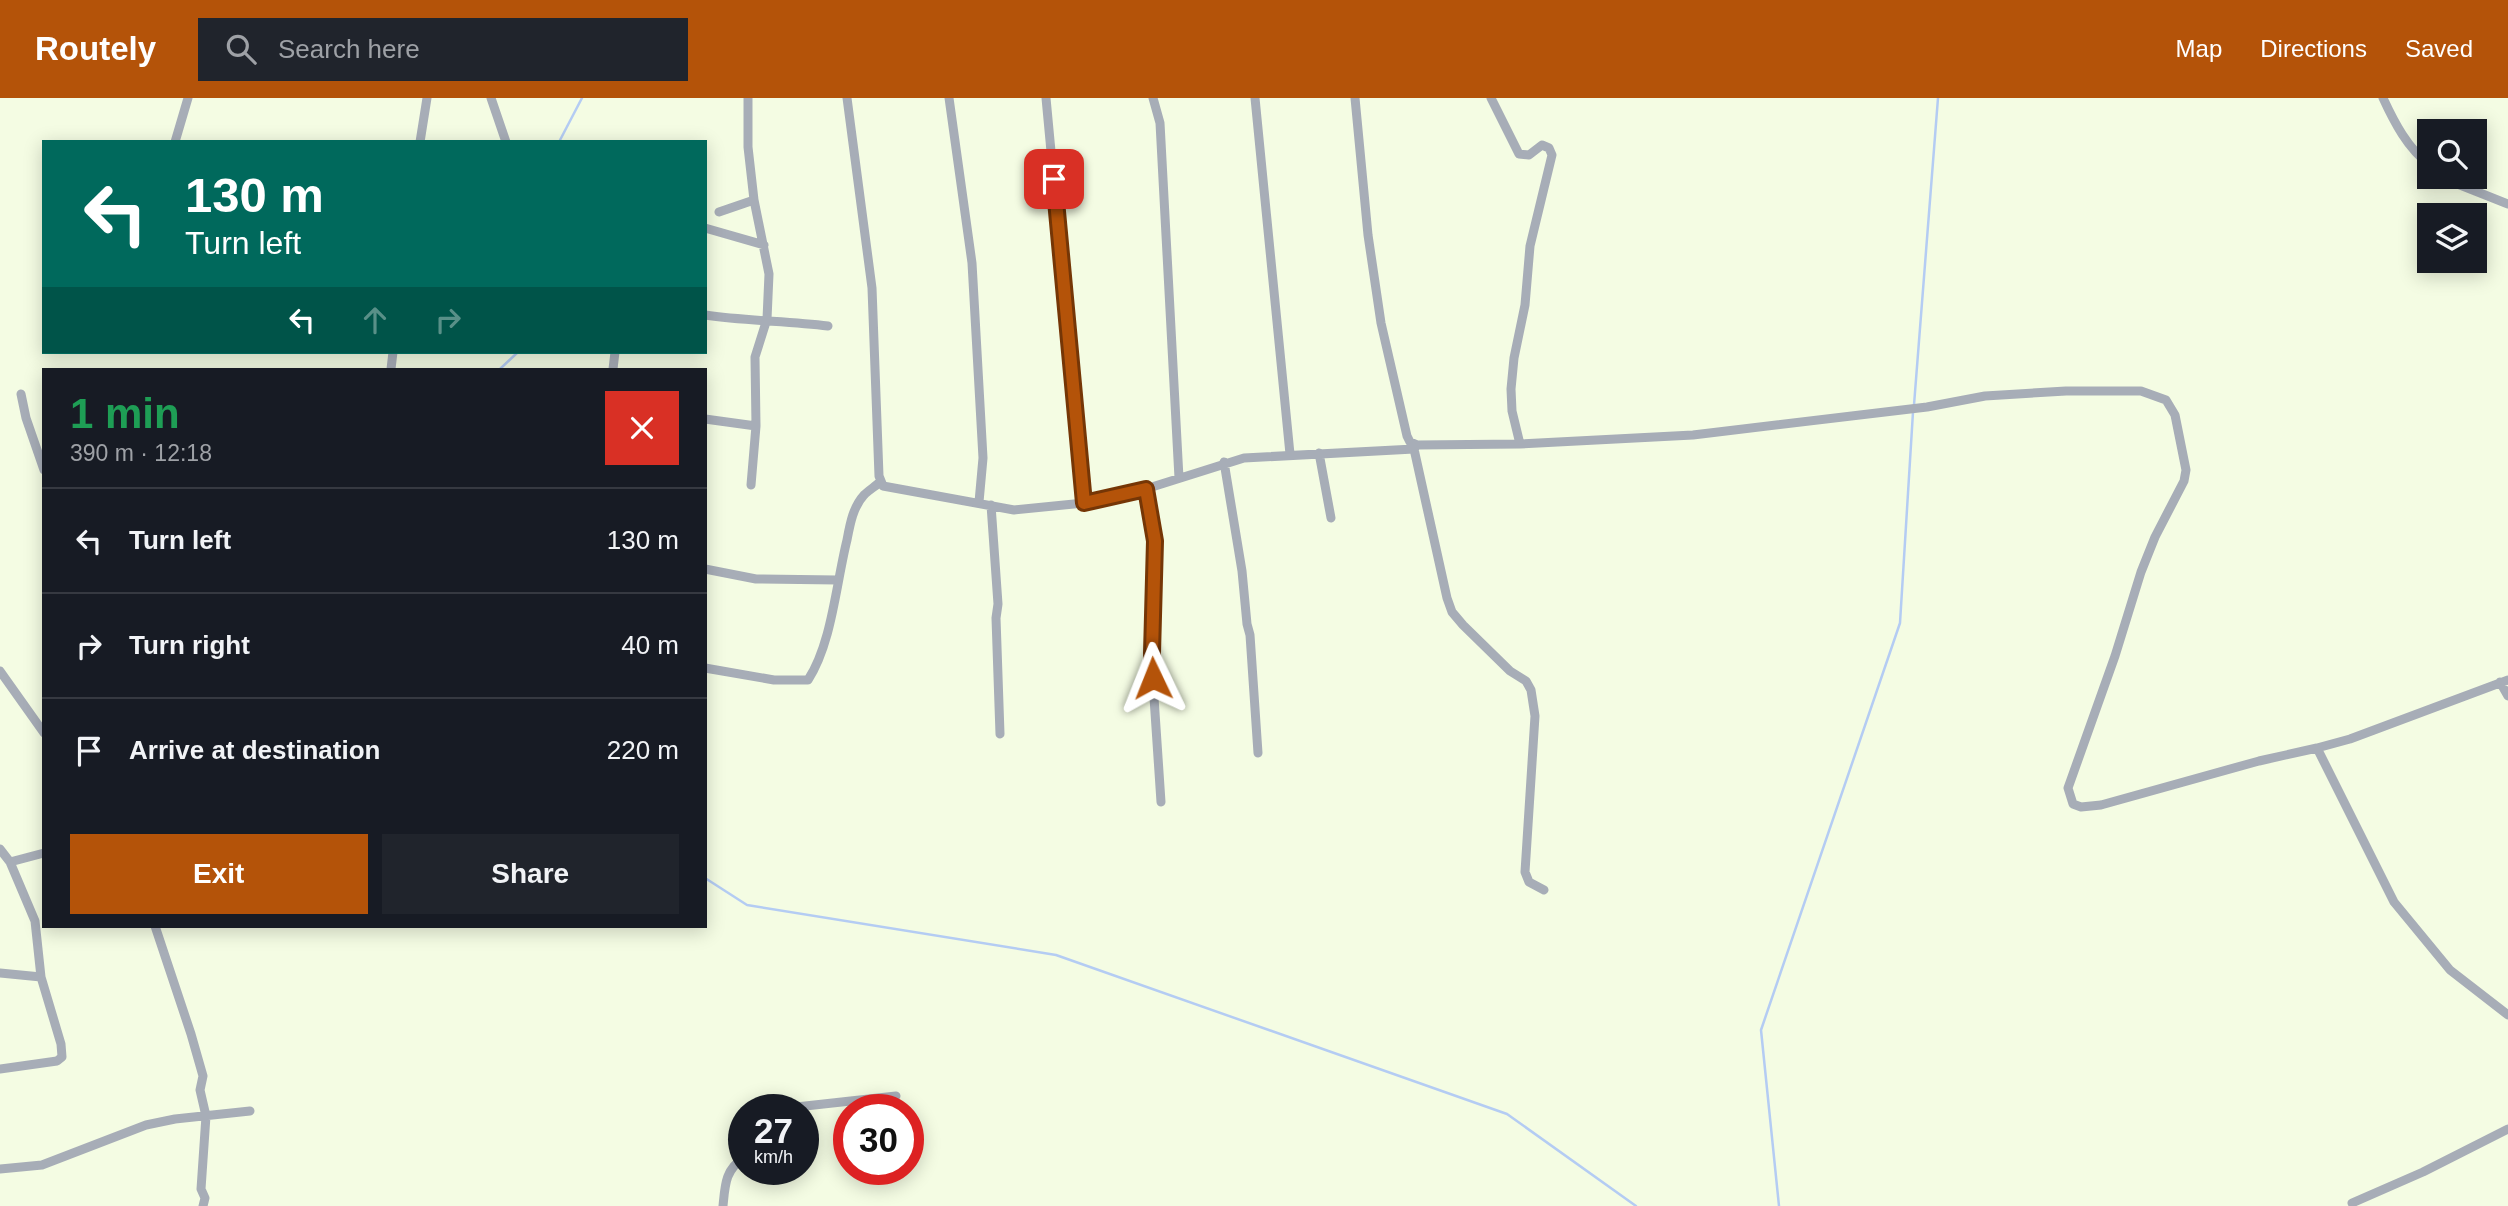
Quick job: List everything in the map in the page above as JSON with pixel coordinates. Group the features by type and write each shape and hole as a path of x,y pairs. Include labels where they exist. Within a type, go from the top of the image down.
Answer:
{"street":[{"path":"176,140 188,98"},
{"path":"420,140 427,98"},
{"path":"491,98 505,140"},
{"path":"748,98 748,147 754,200 769,274 767,319 755,357 756,426 751,485"},
{"path":"847,98 872,288 881,481 888,488 1014,510 1084,503 1146,489 1224,462 1244,458 1416,447 1693,435 1927,407 1984,396 2066,391 2141,391 2166,400 2175,415 2186,470 2184,481 2155,537 2141,572 2115,656 2068,788 2073,804 2081,807 2101,805 2259,761 2317,748 2504,681 2508,696"},
{"path":"949,98 972,263 983,458 979,502"},
{"path":"1046,98 1084,503"},
{"path":"1153,98 1160,123 1179,478"},
{"path":"1255,98 1290,454"},
{"path":"1355,98 1368,234 1381,323 1407,436 1416,447 1447,598 1452,612 1510,671 1526,681 1531,690 1535,716 1525,872 1529,882 1544,890"},
{"path":"1491,98 1519,154 1530,155 1542,145 1549,148 1552,155 1530,246 1525,305 1513,368 1512,411 1520,444"},
{"path":"2383,98 2392,118 2417,154"},
{"path":"2470,189 2508,204"},
{"path":"719,212 754,200"},
{"path":"707,229 764,245"},
{"path":"707,315 828,326"},
{"path":"21,394 42,464"},
{"path":"707,419 756,426"},
{"path":"1319,453 1331,518"},
{"path":"1224,462 1250,635 1258,753"},
{"path":"707,668 774,680 808,680 818,665 828,634 853,512 864,495 881,481"},
{"path":"1146,489 1155,541 1152,653 1161,802"},
{"path":"991,505 998,604 996,618 1000,734"},
{"path":"707,569 756,579 837,580"},
{"path":"0,671 42,730"},
{"path":"2317,748 2395,902 2450,970 2508,1015"},
{"path":"0,849 10,862 35,921 41,977 61,1044 62,1056 57,1061 0,1069"},
{"path":"10,862 42,854"},
{"path":"156,928 203,1076 200,1090 206,1116 201,1189 205,1199 203,1206"},
{"path":"0,973 41,977"},
{"path":"0,1170 42,1165 145,1125 250,1111"},
{"path":"2351,1203 2423,1172 2508,1129"},
{"path":"723,1206 728,1178"}],"waterway":[{"path":"560,140 582,98"},
{"path":"1914,405 1938,98"},
{"path":"501,368 516,354"},
{"path":"1779,1206 1761,1030 1900,623 1913,412"},
{"path":"707,879 747,905 1056,955 1507,1114 1636,1206"}],"route":[{"path":"1054,179 1084,503 1146,489 1155,541 1153,678"}]}
